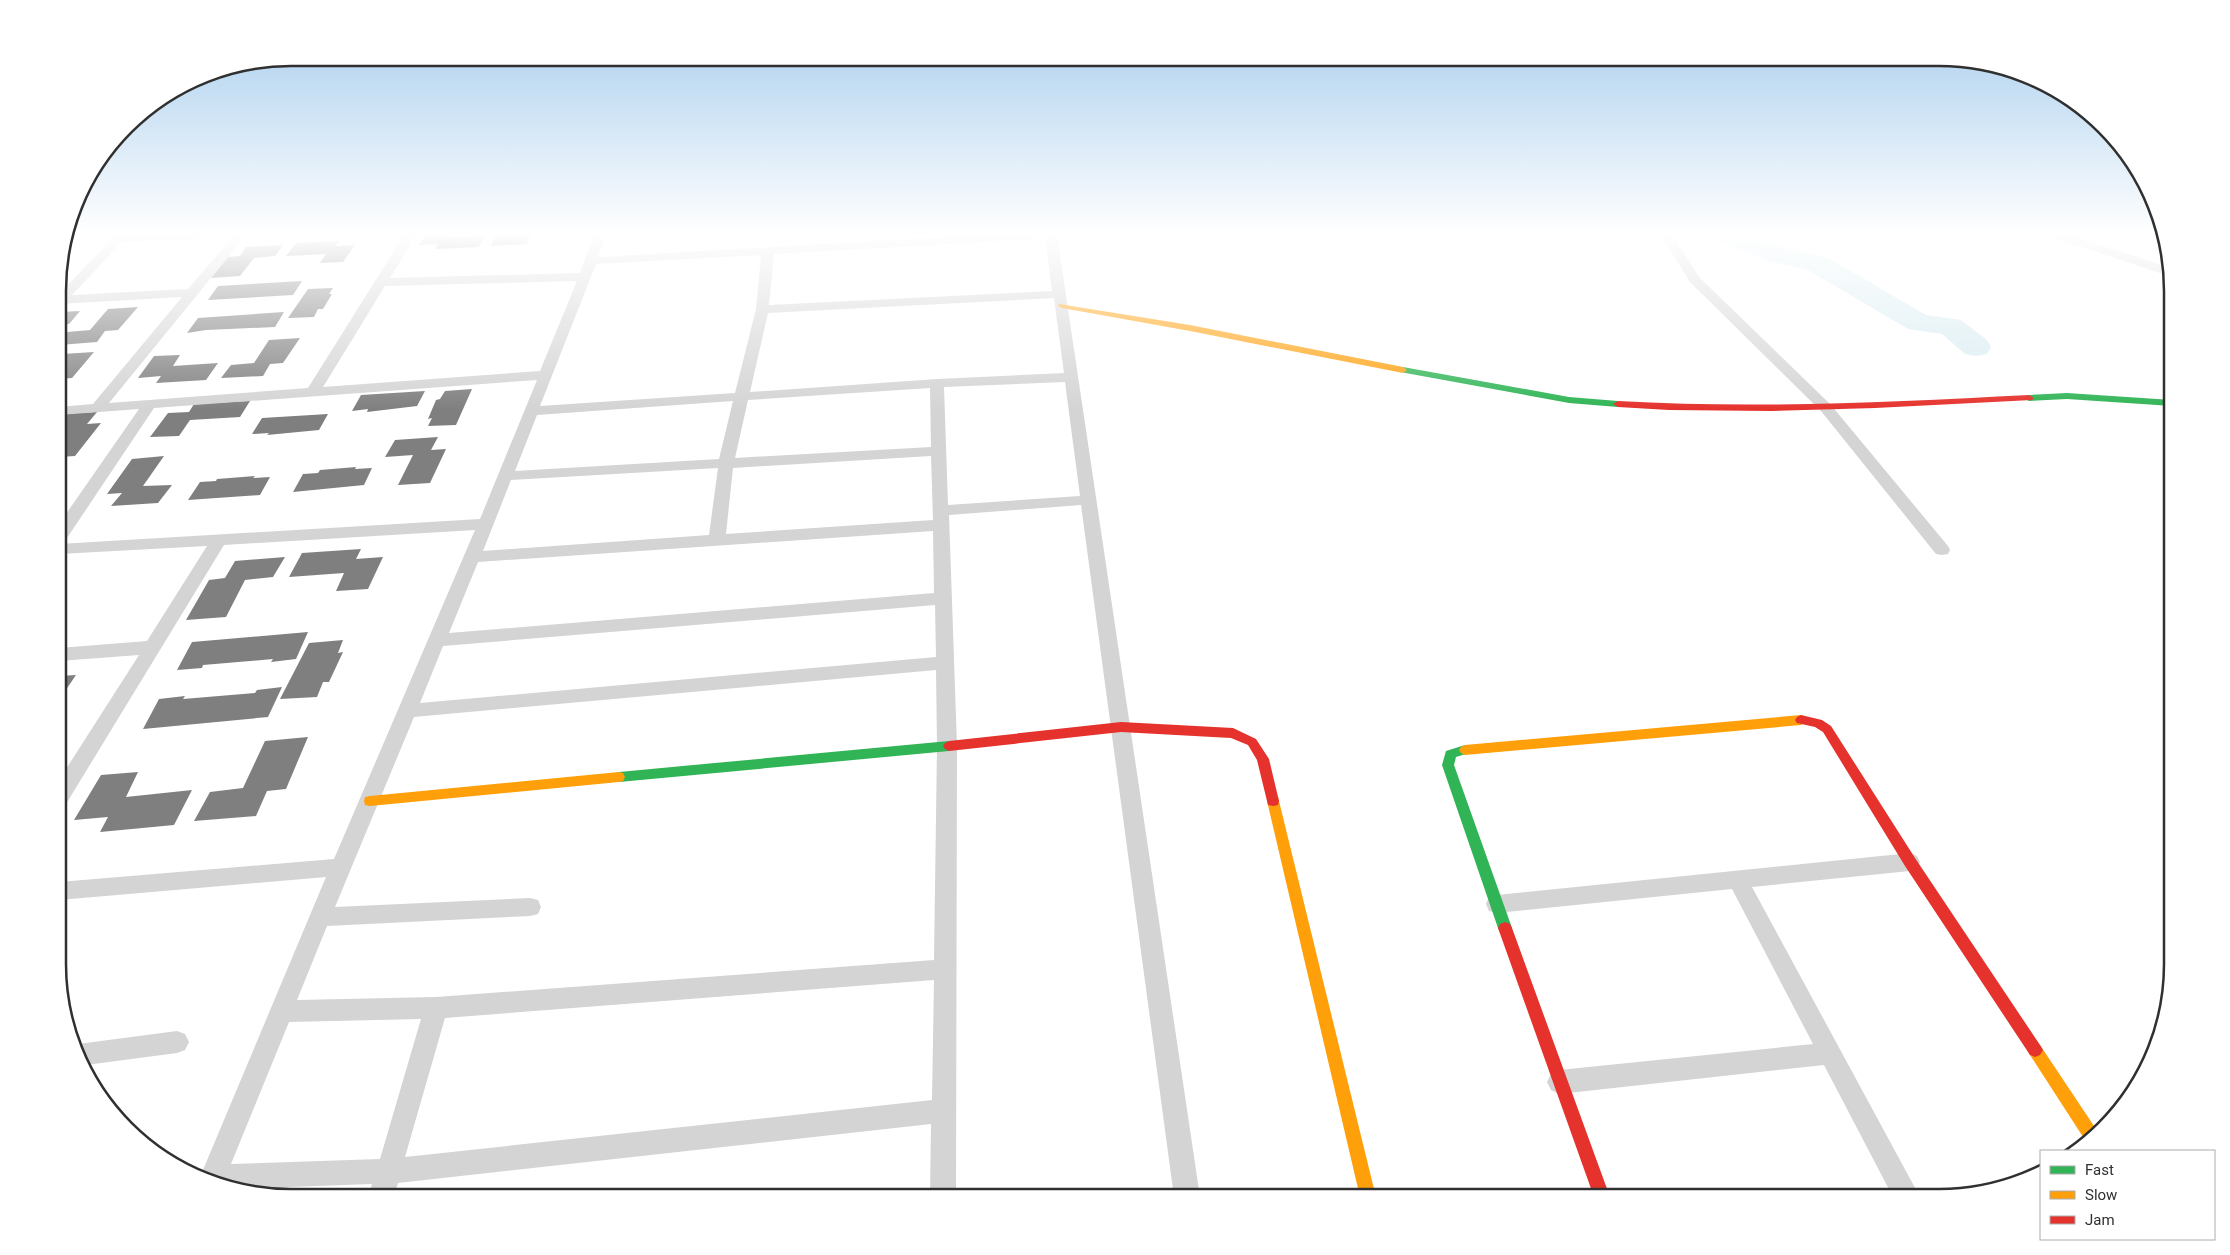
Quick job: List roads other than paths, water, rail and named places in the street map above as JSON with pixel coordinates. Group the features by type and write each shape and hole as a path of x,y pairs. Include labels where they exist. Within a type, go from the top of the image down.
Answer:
{"street":[{"path":"66,300 191,294"},
{"path":"97,408 191,294"},
{"path":"312,392 373,294"},
{"path":"214,1175 486,524 578,294"},
{"path":"717,540 726,463 762,309 764,294"},
{"path":"1060,294 1186,1189"},
{"path":"1709,294 1826,408 1942,550"},
{"path":"762,309 1061,300 1351,361 1569,400 1686,408 1826,408 2067,396 2164,402"},
{"path":"66,411 546,375"},
{"path":"532,411 937,383 1072,377"},
{"path":"937,383 947,746 943,1189"},
{"path":"66,528 150,404"},
{"path":"505,476 940,451"},
{"path":"471,557 717,540 1089,500"},
{"path":"66,549 486,524"},
{"path":"66,788 219,540"},
{"path":"436,640 943,598"},
{"path":"66,655 154,648"},
{"path":"407,711 944,662"},
{"path":"1599,1189 1559,1082 1448,765 1450,754 1457,751 1805,720 1818,723 1826,729 1910,862 2089,1131"},
{"path":"370,801 947,746 1121,726 1234,733 1252,742 1263,759 1366,1189"},
{"path":"1497,904 1910,862"},
{"path":"66,890 341,867"},
{"path":"1737,879 1903,1189"},
{"path":"322,917 530,907"},
{"path":"282,1010 436,1008 944,969"},
{"path":"384,1189 436,1008"},
{"path":"85,1054 177,1042"},
{"path":"1559,1082 1830,1053"},
{"path":"224,1178 389,1171 944,1111"}],"waterway":[{"path":"1869,294 1919,323 1950,326 1976,347"}]}
